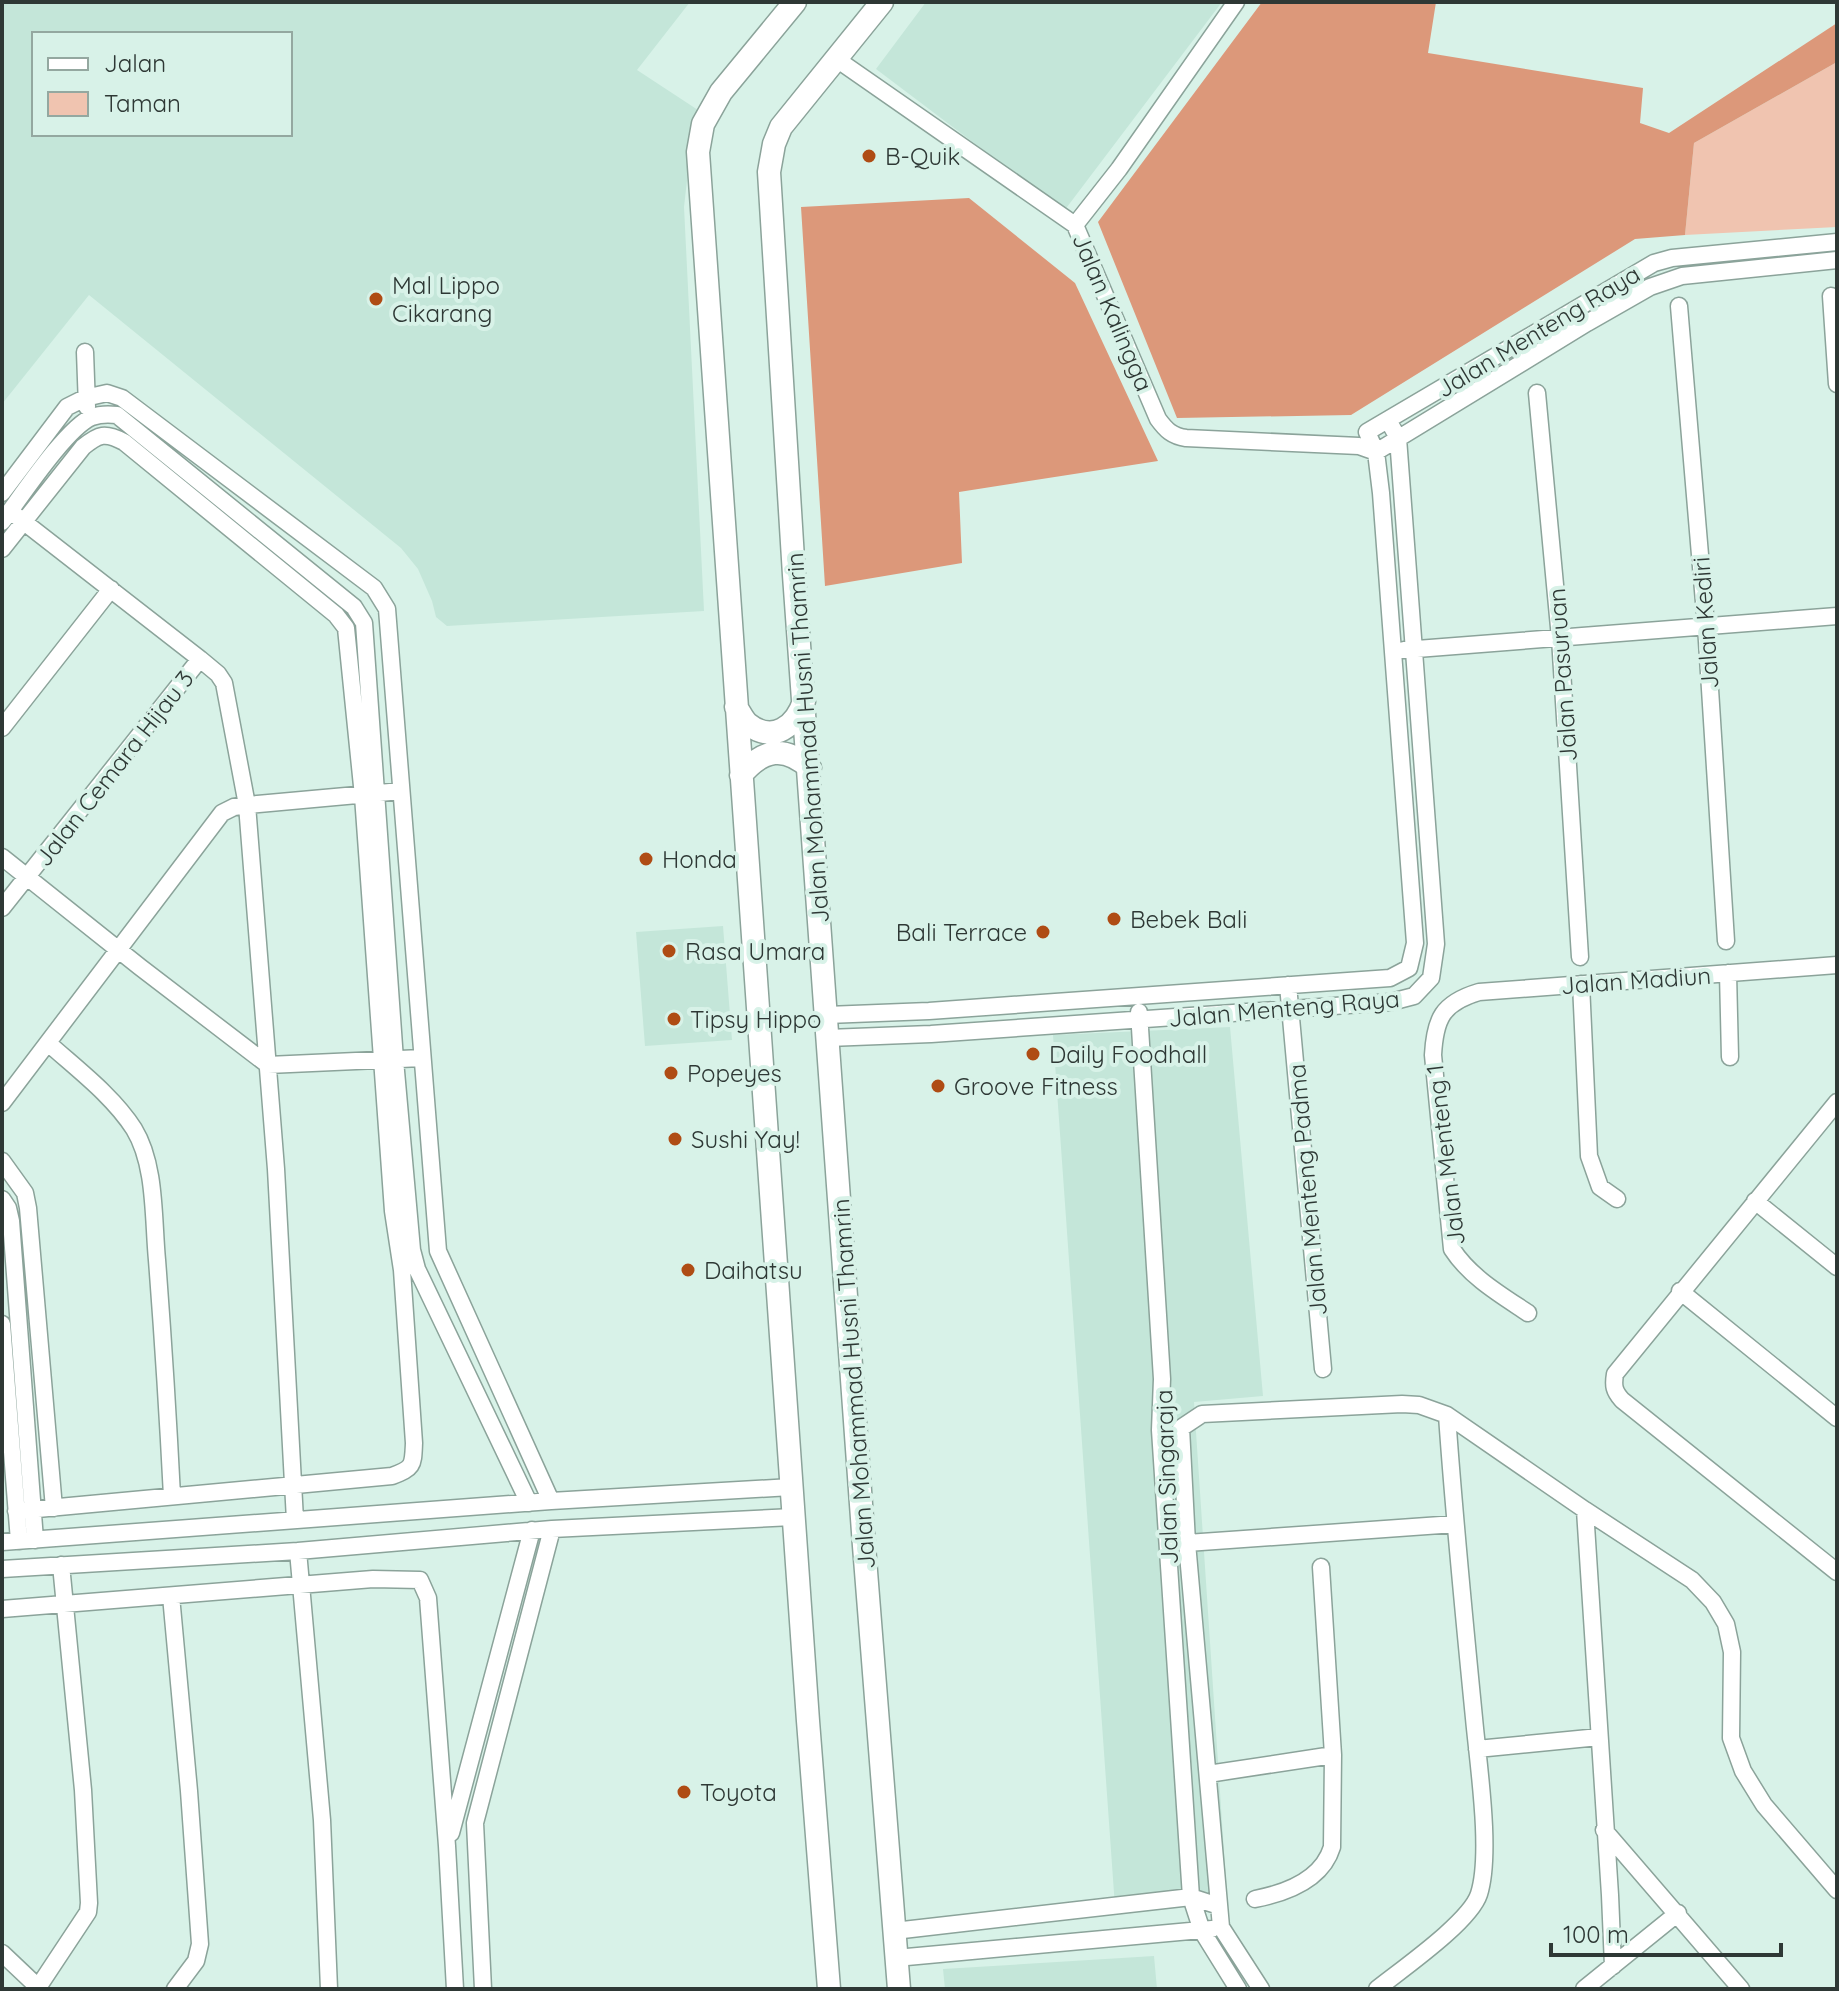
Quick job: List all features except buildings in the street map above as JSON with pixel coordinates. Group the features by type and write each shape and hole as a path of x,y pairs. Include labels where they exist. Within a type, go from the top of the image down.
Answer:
{"street":[{"path":"795,2 721,92 703,124 698,152 829,1989"},
{"name":"Jalan Mohammad Husni Thamrin","path":"882,2 781,127 769,172 828,1038 899,1989"},
{"name":"Jalan Kalingga","path":"1236,2 1119,169 1075,225 1158,419 1175,436 1360,441"},
{"path":"835,58 1075,225"},
{"name":"Jalan Menteng Raya","path":"827,1015 929,1011 1390,978 1409,968 1415,943 1381,493 1376,452 1360,441 1388,420 1654,263 1672,258 1837,242"},
{"name":"Jalan Menteng Raya","path":"1376,452 1587,323 1666,279 1837,260"},
{"path":"1831,296 1837,384"},
{"name":"Jalan Kediri","path":"1679,306 1706,626 1726,941"},
{"path":"85,352 85,398 98,435"},
{"path":"2,493 67,407 85,398 107,393 122,398 374,588 387,609 438,1251 551,1501"},
{"name":"Jalan Pasuruan","path":"1537,393 1560,638 1580,957"},
{"path":"2,549 12,518 70,434 90,418 117,415 354,607 364,623 370,795 388,1060 407,1259 414,1443 410,1469 392,1476 24,1511"},
{"name":"Jalan Menteng Raya","path":"828,1038 931,1034 1391,1002 1414,996 1431,978 1436,944 1398,438 1388,420"},
{"path":"12,518 98,435 109,434 124,442 336,615 346,628 370,795"},
{"path":"12,518 111,589 200,659 224,683 247,805 268,1065 295,1520"},
{"path":"2,728 111,589"},
{"path":"1392,651 1837,616"},
{"name":"Jalan Cemara Hijau 3","path":"2,908 200,659"},
{"path":"736,707 748,724 765,732 784,730 799,718 805,700"},
{"path":"741,775 752,762 766,754 782,752 798,757 810,768"},
{"path":"2,1103 222,813 247,805 401,791"},
{"path":"2,857 268,1065 422,1058"},
{"name":"Jalan Madiun","path":"1442,1013 1464,996 1479,992 1837,965"},
{"path":"1728,973 1730,1057"},
{"path":"1581,984 1589,1156 1600,1187 1617,1199"},
{"name":"Jalan Menteng Padma","path":"1288,985 1323,1369"},
{"name":"Jalan Singaraja","path":"1137,996 1162,1379 1160,1430 1191,1897 1202,1931 1238,1989"},
{"name":"Jalan Menteng 1","path":"1442,1013 1435,1025 1433,1055 1452,1249 1459,1261 1474,1274 1528,1313"},
{"path":"48,1043 117,1107 144,1150 159,1282 172,1496"},
{"path":"1835,1110 1755,1201 1615,1374 1615,1393 1837,1572"},
{"path":"2,1161 25,1193 54,1508"},
{"path":"2,1199 11,1221 14,1263 15,1384 24,1511 19,1541 551,1501 791,1487"},
{"path":"1755,1201 1837,1267"},
{"path":"407,1259 529,1503"},
{"path":"14,1263 32,1260"},
{"path":"1680,1291 1837,1418"},
{"path":"2,1324 15,1384"},
{"path":"1261,1989 1221,1927 1187,1543 1181,1428 1202,1414 1419,1405 1447,1415 1692,1580 1713,1602 1726,1624 1732,1652 1731,1738 1743,1771 1771,1814 1837,1890"},
{"path":"1377,1989 1463,1918 1478,1896 1483,1870 1477,1749 1447,1415"},
{"path":"635,1498 636,1524"},
{"path":"1585,1510 1613,1966"},
{"path":"2,1569 298,1551 532,1530 793,1517"},
{"path":"257,1523 259,1553"},
{"path":"1187,1543 1455,1524"},
{"path":"483,1989 475,1823 552,1529"},
{"path":"447,1846 532,1530"},
{"path":"298,1551 322,1820 329,1989"},
{"path":"2,1953 38,1989 88,1912 83,1790 61,1565"},
{"path":"1255,1899 1288,1891 1321,1868 1329,1859 1332,1847 1333,1755 1321,1567"},
{"path":"2,1609 302,1585 420,1580 428,1598 455,1989"},
{"path":"171,1596 200,1944 196,1961 175,1989"},
{"path":"1477,1749 1599,1737"},
{"path":"1208,1774 1333,1755"},
{"path":"1604,1830 1741,1989"},
{"path":"894,1931 1191,1897 1219,1906"},
{"path":"1584,1989 1678,1913"},
{"path":"896,1958 1221,1927"}],"shaded area":[{"path":"2,2 690,2 637,70 701,112 692,136 684,207 704,611 447,626 436,617 418,569 401,548 89,295 2,404"},
{"path":"926,2 1222,2 1064,211 876,69"},
{"path":"1262,2 1436,2 1428,53 1643,88 1640,123 1669,133 1837,23 1837,62 1694,143 1685,235 1635,239 1351,415 1177,418 1098,222"},
{"path":"969,198 1075,283 1158,461 959,492 962,563 825,586 801,207"},
{"path":"723,926 732,1040 645,1046 636,932"},
{"path":"1230,1027 1263,1396 1194,1402 1227,1897 1115,1907 1053,1035"},
{"path":"1154,1956 1157,1989 945,1989 943,1969"}],"green space":[{"path":"1837,62 1837,227 1685,235 1694,143"}],"place":[{"name":"B-Quik","path":"869,156"},
{"name":"Mal Lippo Cikarang","path":"376,299"},
{"name":"Honda","path":"646,859"},
{"name":"Bebek Bali","path":"1114,919"},
{"name":"Bali Terrace","path":"1043,932"},
{"name":"Rasa Umara","path":"669,951"},
{"name":"Tipsy Hippo","path":"674,1019"},
{"name":"Daily Foodhall","path":"1033,1054"},
{"name":"Popeyes","path":"671,1073"},
{"name":"Groove Fitness","path":"938,1086"},
{"name":"Sushi Yay!","path":"675,1139"},
{"name":"Daihatsu","path":"688,1270"},
{"name":"Toyota","path":"684,1792"}]}
